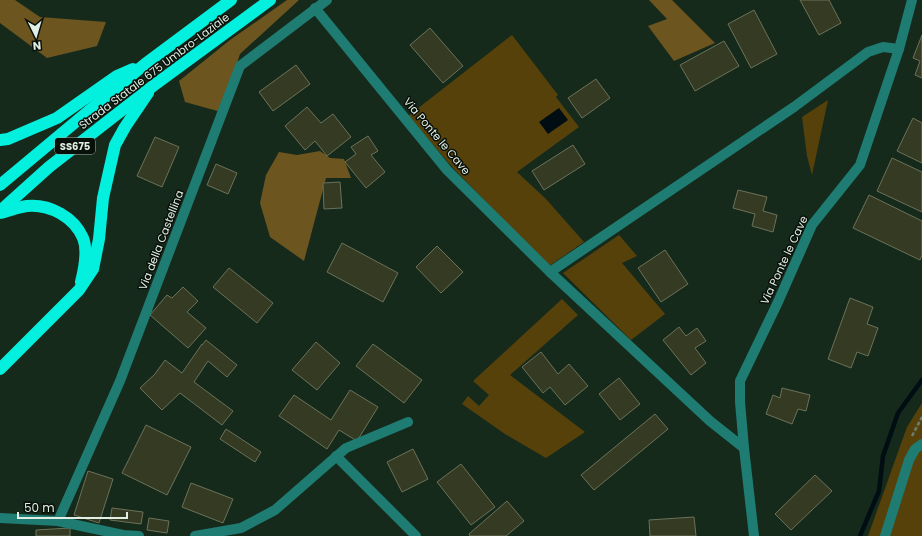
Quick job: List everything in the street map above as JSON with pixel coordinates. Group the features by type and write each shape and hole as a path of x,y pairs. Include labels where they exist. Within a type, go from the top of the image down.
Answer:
{"highway":[{"name":"Strada Statale 675 Umbro-Laziale","path":"0,185 145,64 231,0"},
{"name":"Strada Statale 675 Umbro-Laziale","path":"0,212 49,167 153,86 270,0"},
{"path":"0,140 8,139 57,118 117,76 145,64"},
{"path":"0,369 79,290 93,269 99,239 103,198 115,145 125,127 153,86"},
{"path":"0,212 27,206 44,207 61,213 74,224 84,239 85,264 79,290"}],"street":[{"name":"Via della Castellina","path":"58,521 120,381 240,66 327,0"},
{"name":"Via Ponte le Cave","path":"754,536 744,448 740,402 740,381 778,302 812,225 860,165 899,49 912,0"},
{"name":"Via Ponte le Cave","path":"315,8 447,170 550,272 710,421 744,448"},
{"path":"550,272 794,107 868,52 883,48 899,49"},
{"path":"195,536 241,528 275,510 346,448 408,422"},
{"path":"885,536 908,460 915,449 922,444"},
{"path":"336,456 416,536"},
{"path":"0,518 58,521 123,535 139,536"}],"shaded area":[{"path":"0,0 15,0 40,17 106,22 97,46 47,58 0,23"},
{"path":"287,0 299,0 240,54 221,112 185,102 179,81 230,40"},
{"path":"649,0 672,0 715,43 674,61 648,26 667,19"},
{"path":"512,35 558,95 556,97 579,127 517,172 546,199 584,242 549,266 453,168 408,116"},
{"path":"828,100 812,175 807,156 802,117"},
{"path":"559,108 568,120 548,134 539,122"},
{"path":"320,151 330,158 344,159 351,178 326,178 304,261 270,237 260,203 266,175 279,152 297,155"},
{"path":"619,235 637,256 622,263 665,314 631,340 563,273"},
{"path":"562,299 578,315 510,375 585,432 546,458 505,434 462,404 468,396 479,406 489,395 473,381"},
{"path":"922,403 922,536 868,536 907,427"}],"building":[{"path":"800,0 829,0 841,23 819,35"},
{"path":"754,10 777,54 751,68 728,24"},
{"path":"430,28 463,66 443,83 410,45"},
{"path":"922,35 922,78 915,75 920,61 913,58"},
{"path":"724,41 739,66 695,91 680,65"},
{"path":"296,65 310,84 273,111 259,92"},
{"path":"596,79 610,98 582,118 568,98"},
{"path":"307,107 321,123 333,114 351,137 327,156 315,141 305,150 285,126"},
{"path":"913,118 922,123 922,163 897,151"},
{"path":"368,136 378,151 371,155 385,172 366,188 345,162 356,154 351,147"},
{"path":"155,137 179,147 162,187 137,176"},
{"path":"573,145 585,164 544,190 532,171"},
{"path":"892,158 922,172 922,212 877,191"},
{"path":"216,164 237,173 228,194 207,185"},
{"path":"340,182 342,208 324,209 323,183"},
{"path":"738,190 767,197 763,211 777,215 773,232 752,226 755,214 733,208"},
{"path":"869,195 922,221 922,255 920,260 853,228"},
{"path":"342,243 398,273 383,302 327,272"},
{"path":"437,246 463,272 441,293 416,267"},
{"path":"665,250 688,284 661,302 638,268"},
{"path":"229,268 273,303 257,323 213,287"},
{"path":"183,287 198,301 187,312 206,328 188,348 150,315 167,295 172,298"},
{"path":"850,298 873,307 867,324 878,328 868,356 857,352 851,368 828,359"},
{"path":"679,327 686,336 697,328 706,341 695,348 706,363 691,375 663,340"},
{"path":"206,340 237,365 227,377 208,361 194,382 233,411 222,425 180,393 162,410 140,388 155,374 165,360 182,373"},
{"path":"316,342 340,363 317,390 292,370"},
{"path":"373,344 422,380 404,403 356,366"},
{"path":"541,352 558,374 569,364 588,386 565,405 550,387 543,393 522,367"},
{"path":"619,378 640,404 620,420 599,394"},
{"path":"782,388 810,395 806,411 798,409 792,424 766,414 773,395 780,398"},
{"path":"350,390 378,407 357,441 339,430 327,449 279,416 294,395 331,420"},
{"path":"655,414 668,429 594,490 581,475"},
{"path":"146,425 191,447 167,495 122,473"},
{"path":"226,429 261,452 255,462 220,439"},
{"path":"413,449 428,479 402,492 387,462"},
{"path":"461,464 495,507 471,525 437,482"},
{"path":"88,471 113,479 99,523 74,515"},
{"path":"815,475 832,491 791,530 775,514"},
{"path":"191,483 233,499 223,523 182,507"},
{"path":"507,501 524,521 506,536 470,536 469,534"},
{"path":"112,508 143,512 141,524 110,520"},
{"path":"694,517 696,536 650,536 649,520"},
{"path":"149,518 169,521 167,533 147,530"},
{"path":"70,528 70,536 36,536 36,530"}],"waterway":[{"path":"860,536 879,491 883,456 898,413 922,380"}]}
